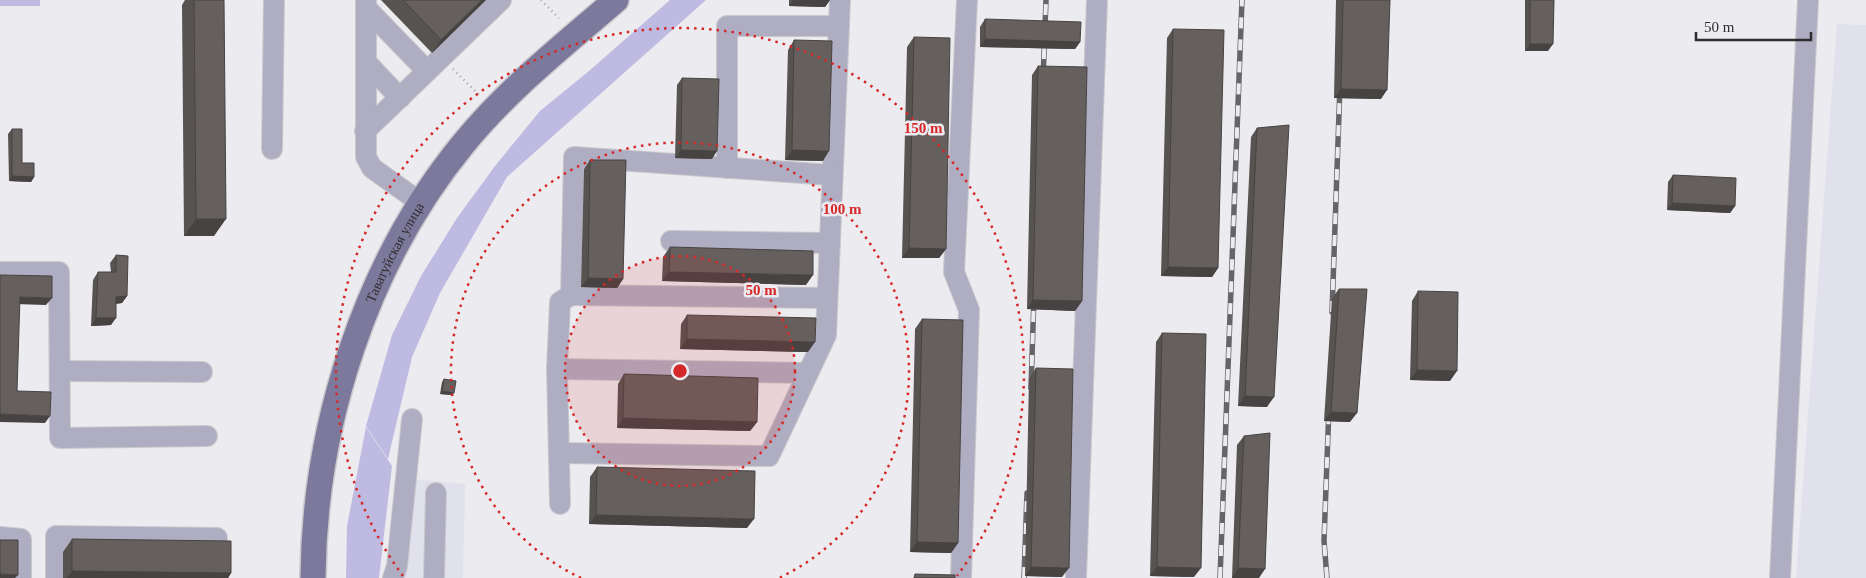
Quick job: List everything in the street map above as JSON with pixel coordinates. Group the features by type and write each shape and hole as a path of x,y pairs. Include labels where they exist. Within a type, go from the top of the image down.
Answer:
{"main road":[{"name":"Таватуйская улица","path":"312,578 314,524 326,452 346,362 378,281 421,203 464,143 508,95 616,0"}],"street":[{"path":"272,149 274,0"},
{"path":"366,131 500,0"},
{"path":"560,453 770,456 806,373 826,335 840,0"},
{"path":"961,578 969,310 954,272 967,0"},
{"path":"1076,578 1097,0"},
{"path":"1780,578 1808,0"},
{"path":"366,4 428,71"},
{"path":"366,4 365,153 369,165 421,203"},
{"path":"727,168 727,26 839,26"},
{"path":"366,62 400,98"},
{"path":"571,295 574,157 832,175"},
{"path":"671,241 830,243"},
{"path":"0,272 59,272 60,438 207,436"},
{"path":"560,504 557,369 560,302 571,295 827,298"},
{"path":"557,369 806,373"},
{"path":"60,371 202,372"},
{"path":"393,578 397,566 412,419"},
{"path":"434,578 436,493"},
{"path":"56,578 56,536 217,538"},
{"path":"0,537 22,539 21,578"}],"path":[{"path":"542,0 559,18"},
{"path":"442,57 480,96"}],"shaded area":[{"path":"0,0 40,0 40,6 0,6"},
{"path":"670,0 706,0 507,177 440,293 412,357 388,459 366,426 392,335 421,276 457,218 495,166 540,111"},
{"path":"1837,24 1866,25 1866,578 1796,578"},
{"path":"366,427 392,466 379,578 346,578 347,526"},
{"path":"413,479 465,484 463,578 399,578"}],"building":[{"path":"194,0 224,0 226,219 196,219"},
{"path":"403,0 482,0 441,40"},
{"path":"1343,0 1390,0 1387,90 1341,89"},
{"path":"1530,0 1554,0 1553,44 1530,44"},
{"path":"985,19 1081,22 1080,42 985,39"},
{"path":"1173,29 1224,30 1218,268 1168,267"},
{"path":"914,37 950,38 946,249 909,248"},
{"path":"794,40 832,41 829,151 792,150"},
{"path":"1038,66 1087,67 1082,301 1033,300"},
{"path":"682,78 719,79 717,151 681,150"},
{"path":"1289,125 1274,397 1245,396 1257,128"},
{"path":"12,129 22,129 22,163 34,163 34,177 12,176"},
{"path":"590,160 626,160 623,279 588,278"},
{"path":"1673,175 1736,178 1735,206 1672,203"},
{"path":"670,247 813,251 813,275 669,272"},
{"path":"116,255 128,256 127,296 116,297 116,318 96,318 98,272 116,272"},
{"path":"0,275 52,276 52,298 20,297 17,391 51,392 50,416 0,414"},
{"path":"1339,289 1367,289 1357,413 1331,412"},
{"path":"1418,291 1458,292 1457,371 1417,370"},
{"path":"687,315 816,318 815,342 687,339"},
{"path":"922,319 963,320 958,543 917,542"},
{"path":"1162,333 1206,334 1201,568 1157,567"},
{"path":"1036,368 1073,369 1069,568 1031,567"},
{"path":"624,374 758,378 757,422 623,418"},
{"path":"444,379 456,381 454,393 442,391"},
{"path":"1270,433 1265,569 1238,568 1244,436"},
{"path":"597,467 755,471 754,519 596,515"},
{"path":"72,539 231,541 231,573 72,571"},
{"path":"0,540 18,540 18,575 0,574"},
{"path":"915,574 955,575 955,578 914,578"}],"railway":[{"path":"1043,81 1046,0"},
{"path":"1220,578 1242,0"},
{"path":"1332,312 1340,85"},
{"path":"1031,388 1034,296"},
{"path":"1327,578 1324,541 1329,407"},
{"path":"1024,578 1027,493"}]}
